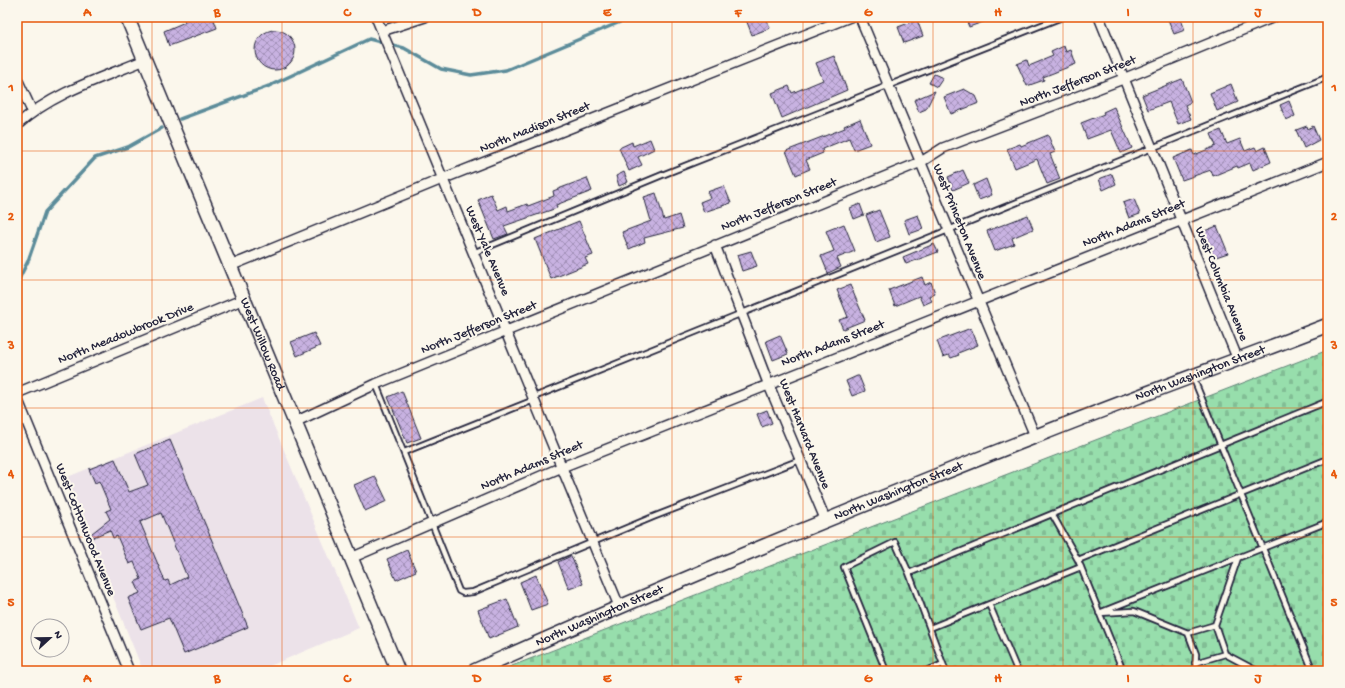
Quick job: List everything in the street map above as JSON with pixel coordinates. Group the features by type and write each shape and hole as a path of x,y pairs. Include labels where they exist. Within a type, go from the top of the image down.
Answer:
{"street":[{"name":"West Willow Road","path":"127,17 398,671"},
{"name":"West Yale Avenue","path":"376,17 619,606"},
{"path":"382,31 425,17"},
{"name":"North Madison Street","path":"230,266 442,179 850,17"},
{"name":"West Princeton Avenue","path":"860,17 1035,436"},
{"name":"West Columbia Avenue","path":"1098,17 1238,360"},
{"name":"North Jefferson Street","path":"295,422 376,384 506,330 921,162 944,148 1123,79 1274,17"},
{"path":"17,125 32,111 77,88 145,60"},
{"path":"17,79 32,111"},
{"name":"North Adams Street","path":"351,558 562,467 768,383 1328,162"},
{"name":"West Harvard Avenue","path":"715,245 768,383 826,521"},
{"name":"North Meadowbrook Drive","path":"17,393 244,299"},
{"name":"North Washington Street","path":"474,671 619,606 1035,436 1328,325"},
{"name":"West Cottonwood Avenue","path":"17,398 129,671"}],"lane":[{"path":"473,253 667,173 1062,17"},
{"path":"404,452 741,314 1328,78"},
{"path":"1193,377 1312,671"},
{"path":"376,384 459,591 463,593 480,589 593,542 800,460"},
{"path":"909,573 1328,401"},
{"path":"1078,560 1328,459"},
{"path":"1052,514 1078,560 1123,671"},
{"path":"1099,613 1328,522"},
{"path":"886,671 844,567 895,542 909,573 946,671"},
{"path":"1238,558 1215,625 1225,654 1257,671"},
{"path":"930,628 1081,567"},
{"path":"989,604 1016,671"},
{"path":"1099,613 1134,611 1188,633 1215,625"},
{"path":"1188,633 1196,654 1195,671"},
{"path":"1195,663 1225,654"},
{"path":"927,671 943,664"}],"shaded area":[{"path":"262,398 359,628 258,671 143,671 65,478"}],"green space":[{"path":"1328,350 1328,671 499,671"}],"building":[{"path":"183,17 213,17 217,28 169,46 164,31 185,22"},
{"path":"745,17 766,17 770,28 752,35"},
{"path":"965,17 994,17 994,18 969,27"},
{"path":"1167,17 1180,17 1185,30 1174,34"},
{"path":"917,20 923,36 904,43 898,27"},
{"path":"279,30 286,33 292,39 295,50 294,58 286,67 279,70 271,70 264,67 256,58 255,46 258,39 267,31"},
{"path":"1064,46 1066,52 1071,50 1076,64 1043,77 1044,80 1027,86 1017,64 1027,60 1029,66 1053,56 1051,52"},
{"path":"834,56 847,90 782,118 772,93 789,86 792,93 823,80 816,63"},
{"path":"934,74 943,78 937,87 929,83"},
{"path":"1182,79 1191,102 1185,105 1191,119 1178,124 1169,102 1148,110 1142,95"},
{"path":"1231,84 1238,102 1217,111 1210,93"},
{"path":"964,89 976,96 979,103 951,114 944,97"},
{"path":"935,91 926,109 919,112 914,100"},
{"path":"1289,101 1295,116 1286,120 1280,105"},
{"path":"1114,107 1132,148 1121,153 1111,130 1087,139 1081,123 1104,114 1103,112"},
{"path":"860,119 870,144 854,150 849,138 822,149 823,153 806,160 810,169 796,175 786,151 845,128 844,126"},
{"path":"1307,126 1308,129 1313,126 1319,140 1304,148 1296,130"},
{"path":"1221,130 1227,144 1240,139 1245,151 1255,147 1257,151 1265,147 1271,162 1253,170 1250,163 1238,168 1237,166 1213,176 1211,170 1182,180 1173,158 1192,150 1194,155 1216,146 1211,134"},
{"path":"1048,135 1055,152 1050,154 1060,179 1047,184 1037,159 1015,168 1007,149 1020,144 1021,146"},
{"path":"650,139 654,149 638,157 642,165 629,171 619,148 632,142 633,146"},
{"path":"963,170 969,183 953,190 948,177"},
{"path":"624,172 628,182 619,186 616,176"},
{"path":"1112,174 1116,184 1103,190 1099,179"},
{"path":"587,178 592,191 556,205 557,208 504,226 508,234 494,239 478,200 491,194 498,210 507,206 508,211 527,204 528,206 554,196 553,191"},
{"path":"986,179 992,195 979,200 973,185"},
{"path":"724,186 731,203 704,212 700,202 710,198 707,192"},
{"path":"656,193 664,220 679,215 683,228 644,238 645,242 629,249 622,232 651,221 644,197"},
{"path":"1134,199 1140,214 1129,218 1123,203"},
{"path":"860,204 864,215 854,219 850,208"},
{"path":"879,210 890,237 876,242 866,215"},
{"path":"918,215 923,229 909,234 904,220"},
{"path":"1028,215 1033,229 1012,238 1014,244 995,251 987,231"},
{"path":"579,221 593,255 585,258 588,264 551,279 535,239"},
{"path":"844,224 855,251 837,258 841,267 828,273 821,256 834,251 826,231"},
{"path":"1217,226 1228,253 1213,258 1202,232"},
{"path":"934,244 938,252 906,264 903,257"},
{"path":"751,251 757,266 742,271 737,255"},
{"path":"922,277 925,285 931,282 935,293 929,296 932,301 923,305 919,296 895,306 889,290"},
{"path":"850,285 865,320 843,329 839,320 848,317 837,290"},
{"path":"971,328 978,345 958,353 959,355 951,358 949,355 943,357 937,341"},
{"path":"314,333 320,346 297,356 291,342"},
{"path":"780,335 788,354 773,360 766,341"},
{"path":"859,376 865,391 852,396 846,381"},
{"path":"402,391 421,438 407,443 388,397"},
{"path":"767,410 772,423 762,427 757,414"},
{"path":"170,440 248,627 184,654 169,618 141,629 128,598 140,593 135,582 141,579 134,562 129,564 117,536 113,538 110,530 89,539 87,537 110,519 106,511 111,509 99,481 95,483 89,469 115,459 129,492 148,485 135,454","holes":["161,513 187,577 170,585 168,580 165,581 140,522"]},
{"path":"375,476 387,501 365,511 354,485"},
{"path":"407,550 416,571 396,580 387,559"},
{"path":"571,556 583,584 569,589 558,562"},
{"path":"536,575 548,604 531,610 520,582"},
{"path":"507,599 518,627 489,639 478,610"}],"waterway":[{"path":"180,119 269,86 369,39 404,48 441,69 471,75 506,70 632,17"},
{"path":"17,283 28,261 45,212 95,158 128,147 162,128"}]}
